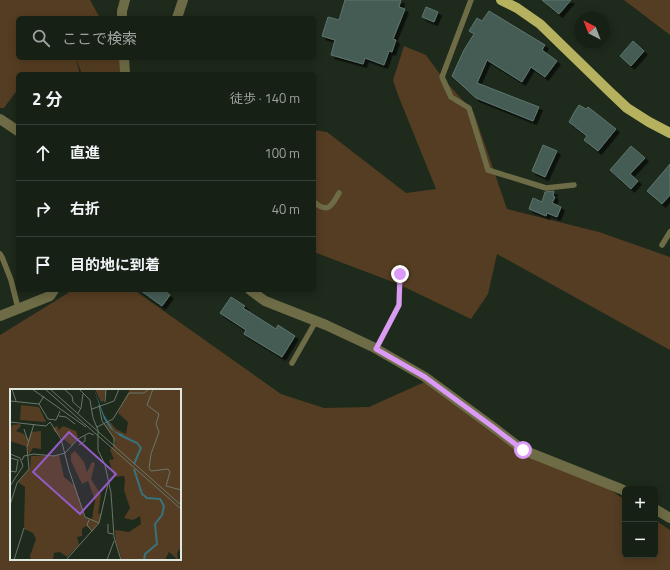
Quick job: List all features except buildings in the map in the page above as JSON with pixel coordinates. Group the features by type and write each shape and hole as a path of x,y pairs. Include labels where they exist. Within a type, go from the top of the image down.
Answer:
{"main road":[{"path":"501,0 517,8 540,24 628,108 648,122 670,133"}],"street":[{"path":"122,16 125,0"},
{"path":"177,16 183,0"},
{"path":"124,60 125,72"},
{"path":"0,119 16,130"},
{"path":"0,316 50,296 53,292"},
{"path":"253,292 265,301 316,321 376,349 425,377 523,450 622,489"},
{"path":"658,511 670,518"}],"lane":[{"path":"471,0 442,77 451,97 469,108 488,170 546,188 574,185"},
{"path":"316,204 321,208 327,208 333,204 339,193"},
{"path":"662,245 670,232"},
{"path":"0,254 10,280 18,308"},
{"path":"376,349 399,305 400,274"},
{"path":"292,363 316,321"}],"shaded area":[{"path":"0,0 90,0 99,16 16,16 16,60 76,60 79,72 16,72 16,92 4,108 0,108"},
{"path":"624,0 670,0 670,35"},
{"path":"404,46 426,55 442,77 474,113 507,209 599,232 670,257 670,350 497,254 488,294 471,319 398,284 316,253 316,130 327,132 406,193 436,189 393,80"},
{"path":"76,60 119,60 120,72 81,72"},
{"path":"69,292 137,292 281,394 324,408 369,407 429,380 523,450 592,477 622,498 622,558 658,558 658,522 670,530 670,570 0,570 0,335"}],"route":[{"path":"400,274 399,305 376,349 425,377 523,450"}]}
